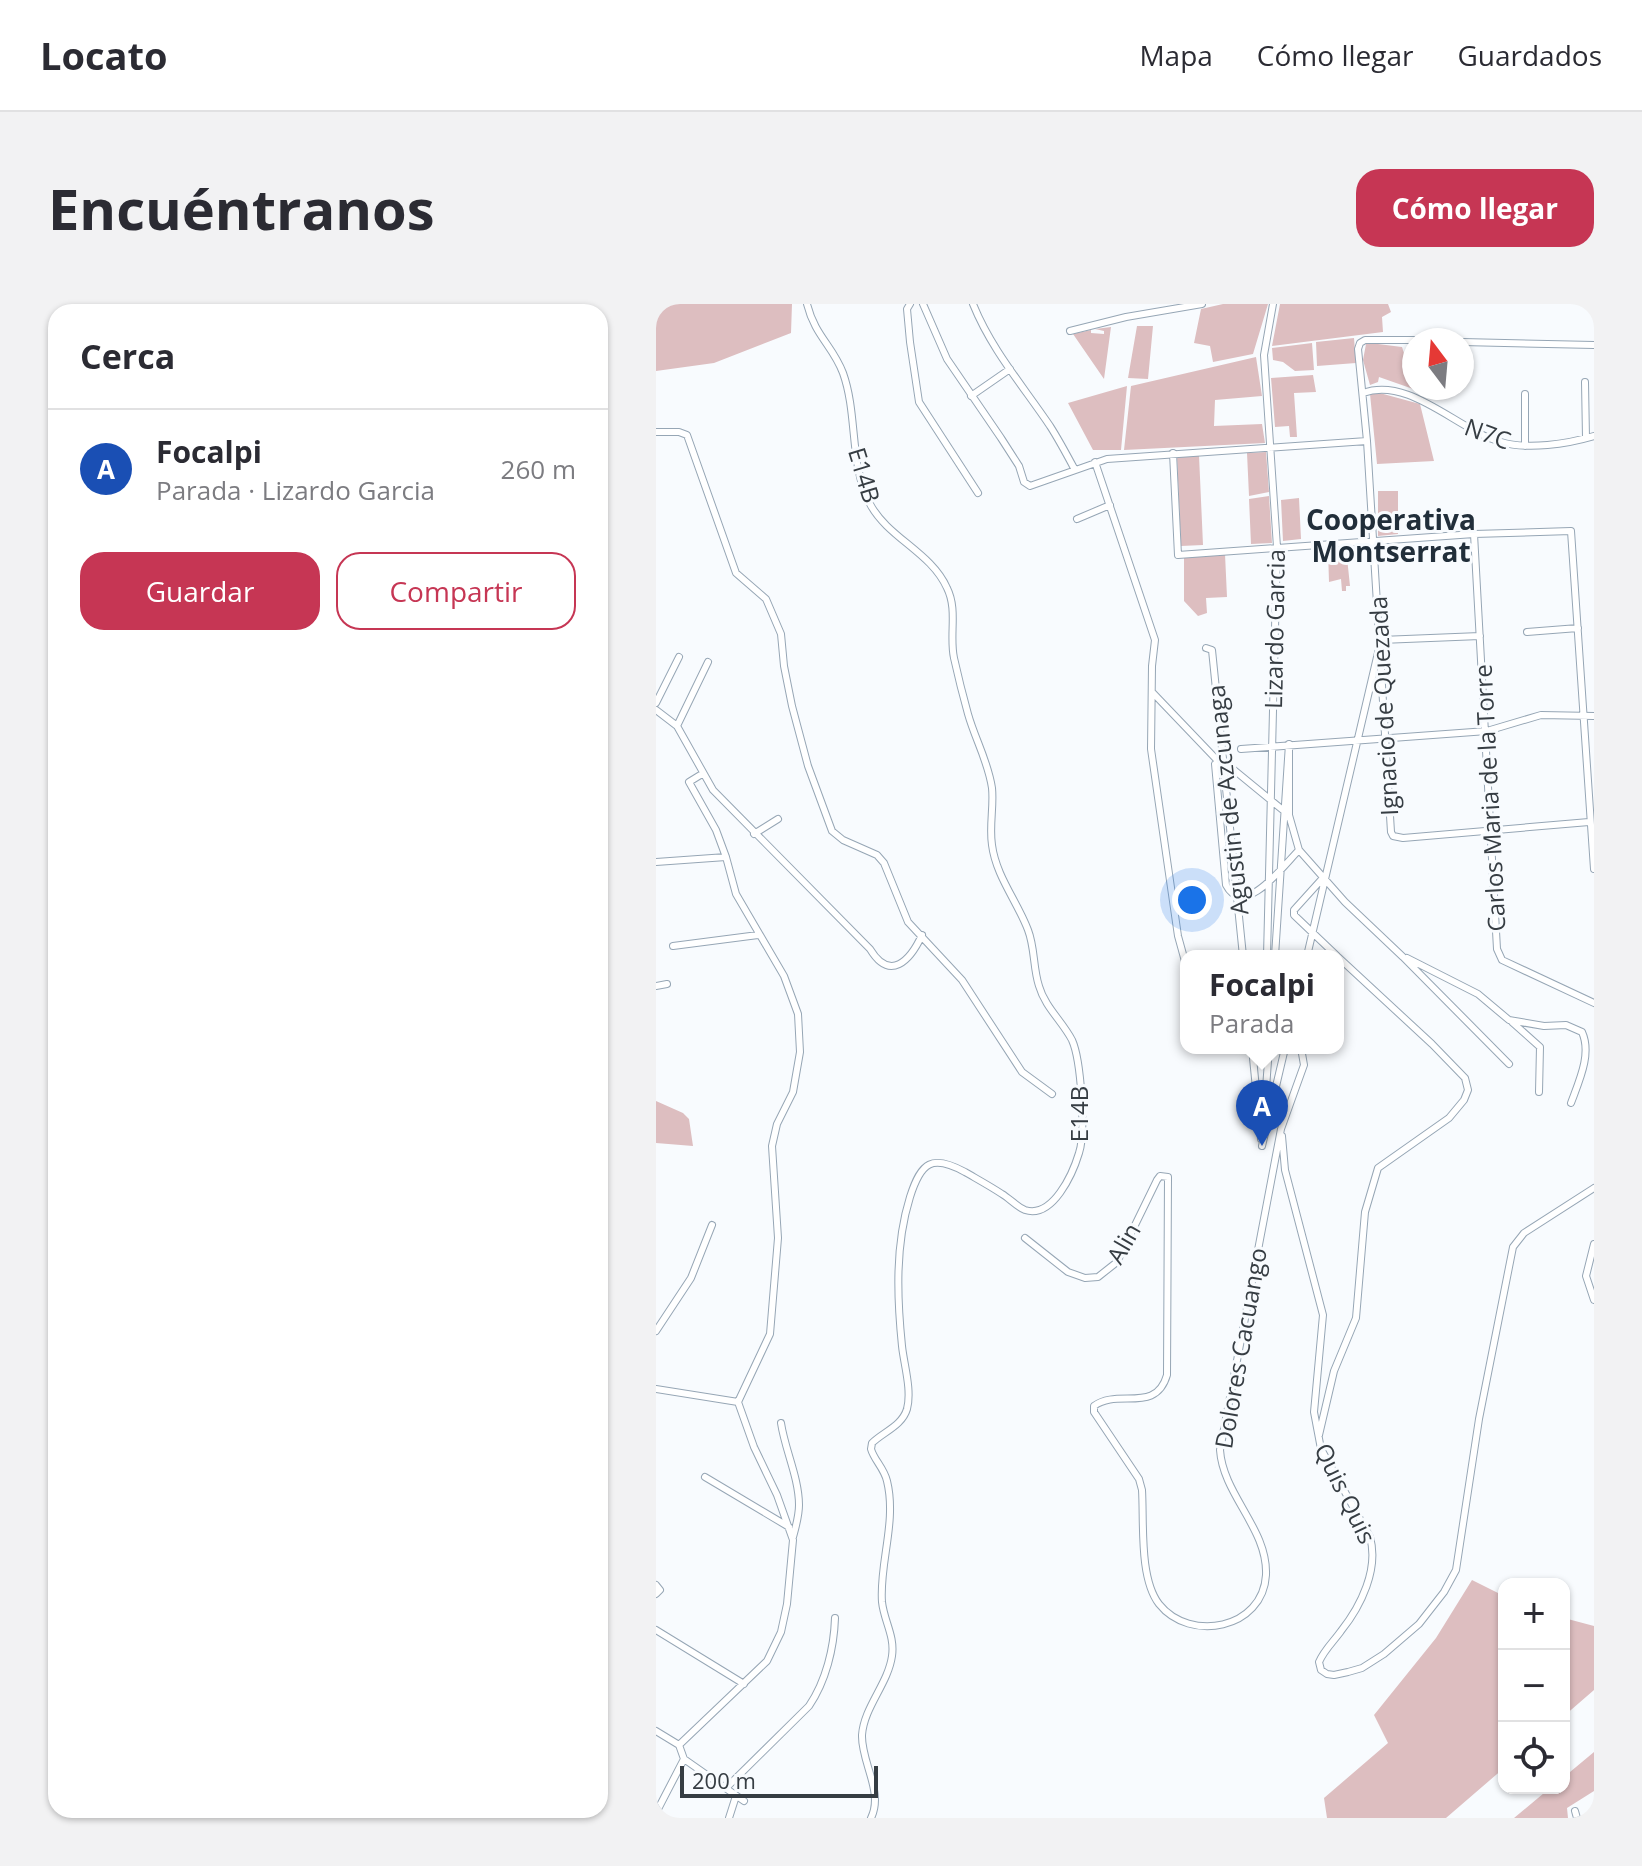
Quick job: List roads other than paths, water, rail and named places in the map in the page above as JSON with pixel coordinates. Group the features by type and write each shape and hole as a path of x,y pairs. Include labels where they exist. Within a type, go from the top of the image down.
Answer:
{"street":[{"name":"E14B","path":"807,304 816,330 837,358 843,372 853,412 856,460 870,504 924,557 947,588 953,604 953,655 992,788 992,847 1002,877 1028,931 1038,985 1075,1048 1083,1116 1080,1149 1075,1164 1059,1194 1048,1205 1035,1211 1024,1210 948,1163 936,1160 926,1165 920,1173 910,1195 898,1271 901,1340 908,1397 906,1411 900,1422 872,1443 871,1449 888,1481 890,1528 882,1604 893,1645 887,1677 862,1732 875,1806 871,1818"},
{"path":"910,304 907,309 911,354 919,402 978,493"},
{"path":"923,304 947,359 1019,466 1026,484 1036,486 1095,462 1173,453 1367,441"},
{"path":"973,304 980,321 1052,429 1075,470"},
{"path":"1070,331 1126,317 1202,304"},
{"name":"Lizardo Garcia","path":"1267,950 1277,547 1264,355 1273,304"},
{"name":"Ignacio de Quezada","path":"1402,340 1365,340 1358,349 1381,640 1391,832 1393,836 1403,838 1492,830"},
{"path":"1474,342 1594,345"},
{"path":"971,396 1010,369"},
{"name":"N7C","path":"1363,393 1386,389 1406,394 1425,402 1471,431 1503,443 1525,446 1590,437 1585,382"},
{"name":"N7C","path":"1525,394 1525,446"},
{"path":"656,432 687,435 736,573 766,599 771,609 781,634 787,686 808,766 832,831 843,840 877,855 884,863 908,922 962,980 1022,1072 1052,1094"},
{"path":"1173,453 1178,555 1373,540 1571,531 1594,869"},
{"path":"1095,462 1155,640 1151,749 1182,950"},
{"path":"1077,519 1110,505"},
{"name":"Carlos Maria de la Torre","path":"1474,534 1497,949 1502,960 1594,1003"},
{"path":"1527,632 1578,628"},
{"path":"1308,950 1381,640 1480,636"},
{"name":"Agustin de Azcunaga","path":"1206,648 1212,650 1220,761 1214,770 1226,885 1237,897 1242,950"},
{"path":"656,703 679,657"},
{"path":"677,726 708,662"},
{"path":"1153,693 1220,761 1287,813"},
{"path":"656,710 677,726 713,790 870,949 875,959 896,967 915,950 922,935"},
{"path":"1241,749 1487,731 1541,715 1594,716"},
{"name":"Lizardo Garcia","path":"1275,950 1287,813 1289,744"},
{"path":"702,774 689,782 716,830 736,894 792,992 798,1014 800,1052 793,1092 777,1124 772,1146 778,1238 770,1334 738,1402 793,1540"},
{"name":"Lizardo Garcia","path":"1287,813 1299,850 1323,880 1509,1064"},
{"path":"754,834 778,819"},
{"path":"1492,830 1589,822"},
{"path":"1237,897 1254,895 1299,850"},
{"path":"656,862 726,857"},
{"path":"1323,880 1294,910 1297,919 1330,950"},
{"path":"673,946 758,935"},
{"path":"1403,957 1478,994 1540,1047 1539,1092"},
{"path":"1318,1438 1334,1371 1356,1318 1365,1212 1378,1168 1449,1118 1468,1090 1465,1078 1432,1044 1344,963"},
{"path":"656,986 667,984"},
{"path":"1509,1020 1544,1026 1566,1025 1582,1032 1586,1041 1583,1068 1571,1103"},
{"path":"1253,1054 1262,1146"},
{"path":"1262,1146 1266,1054"},
{"path":"1262,1146 1284,1054"},
{"name":"Dolores Cacuango","path":"1164,1175 1169,1181 1167,1375 1160,1391 1146,1397 1102,1400 1094,1406 1094,1412 1139,1479 1146,1569 1158,1603 1186,1625 1204,1628 1228,1624 1242,1616 1263,1591 1266,1578 1265,1558 1223,1471 1220,1450 1281,1129 1304,1065 1302,1054"},
{"name":"Quis Quis","path":"1281,1129 1285,1170 1323,1315 1314,1412 1318,1438 1374,1549 1373,1570 1349,1620 1319,1662 1321,1670 1327,1674 1362,1668 1384,1654 1419,1624 1450,1582 1460,1558 1479,1419 1513,1247 1524,1233 1594,1188"},
{"name":"Alin","path":"1025,1238 1068,1272 1085,1278 1098,1277 1117,1262 1157,1180 1164,1175"},
{"path":"656,1331 691,1278 712,1225"},
{"path":"1594,1244 1586,1276 1594,1300"},
{"path":"656,1389 738,1402"},
{"path":"679,1745 767,1661 781,1632 799,1497 781,1423"},
{"path":"705,1477 789,1527"},
{"path":"656,1585 660,1590 656,1594"},
{"path":"726,1788 817,1695 834,1641 835,1618"},
{"path":"656,1630 744,1684"},
{"path":"656,1731 679,1745 684,1759 744,1801"},
{"path":"656,1813 684,1759"},
{"path":"729,1818 736,1796"}],"place":[{"name":"Focalpi","path":"1262,1146"}],"district":[{"name":"Cooperativa Montserrat","path":"1391,535"}]}
